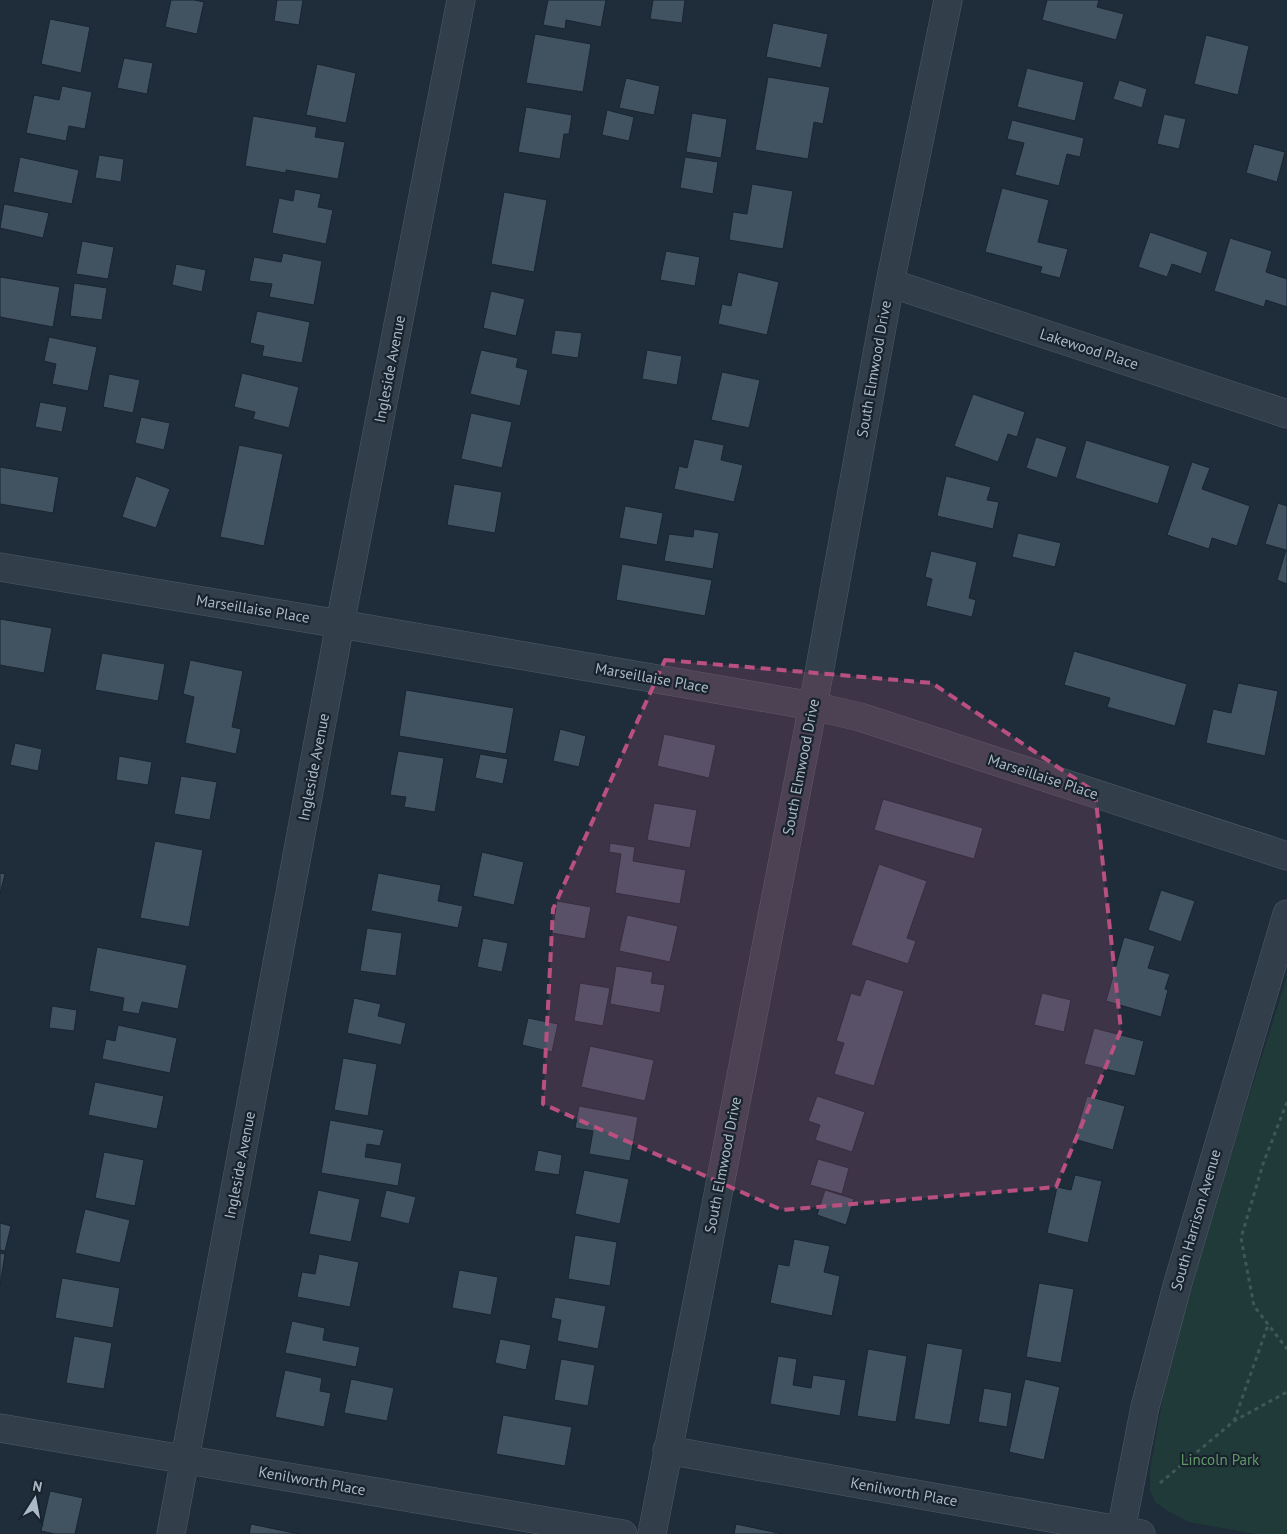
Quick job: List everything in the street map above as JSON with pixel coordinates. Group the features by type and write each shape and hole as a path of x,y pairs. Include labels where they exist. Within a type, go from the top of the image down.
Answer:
{"street":[{"name":"Ingleside Avenue","path":"171,1534 340,624 461,0"},
{"name":"South Elmwood Drive","path":"652,1534 812,706 890,283 948,0"},
{"name":"Lakewood Place","path":"890,283 1287,414"},
{"name":"Marseillaise Place","path":"0,567 812,706 860,717 1287,856"},
{"name":"South Harrison Avenue","path":"1131,1532 1145,1407 1177,1286 1287,914"},
{"name":"Kenilworth Place","path":"0,1428 623,1534"},
{"name":"Kenilworth Place","path":"667,1450 1131,1532"}],"path":[{"path":"1287,1102 1263,1164 1241,1238 1254,1306 1287,1349"},
{"path":"1234,1421 1268,1325"},
{"path":"1158,1484 1234,1421 1287,1392"}],"highlighted area":[{"path":"665,660 932,683 1095,792 1121,1030 1056,1187 782,1210 543,1104 553,909"}],"green space":[{"name":"Lincoln Park","path":"1287,977 1287,1534 1255,1534 1189,1522 1166,1510 1155,1502 1150,1491 1150,1470 1170,1357 1183,1305"}],"building":[{"path":"171,0 204,2 197,34 165,27"},
{"path":"277,0 303,0 299,25 274,21"},
{"path":"548,0 606,0 601,27 566,20 565,29 543,25"},
{"path":"653,0 685,0 682,23 650,19"},
{"path":"1047,0 1099,0 1097,7 1124,14 1116,40 1042,20"},
{"path":"50,19 90,27 81,73 41,64"},
{"path":"773,23 828,34 821,68 766,57"},
{"path":"535,34 591,44 583,92 526,83"},
{"path":"1206,35 1249,46 1238,95 1194,84"},
{"path":"124,58 153,63 147,94 117,88"},
{"path":"317,64 356,73 346,123 306,115"},
{"path":"1027,68 1084,82 1075,121 1017,107"},
{"path":"768,77 830,87 823,124 814,122 808,159 755,150"},
{"path":"626,78 660,86 654,115 619,108"},
{"path":"1119,80 1147,89 1142,108 1113,99"},
{"path":"62,86 92,92 85,129 69,126 66,141 26,133 34,95 59,100"},
{"path":"526,107 572,115 569,134 564,134 560,159 518,152"},
{"path":"607,110 634,117 629,141 602,135"},
{"path":"692,113 727,119 721,158 686,152"},
{"path":"1164,114 1186,119 1179,149 1157,144"},
{"path":"253,116 317,127 315,137 345,142 338,179 286,170 286,173 245,166"},
{"path":"1012,120 1084,138 1080,157 1067,154 1059,186 1015,175 1024,143 1007,139"},
{"path":"1254,144 1285,152 1277,182 1246,173"},
{"path":"99,155 124,159 121,182 95,178"},
{"path":"20,157 79,170 72,204 13,192"},
{"path":"685,157 718,162 713,194 680,188"},
{"path":"752,184 793,191 783,249 729,240 733,212 747,214"},
{"path":"1002,188 1049,200 1038,242 1068,249 1060,278 1040,273 1042,267 985,252"},
{"path":"295,189 321,194 318,207 333,210 326,244 272,233 279,198 293,201"},
{"path":"504,192 547,200 534,272 491,264"},
{"path":"4,204 49,213 43,238 0,228"},
{"path":"1150,232 1208,252 1201,274 1172,264 1167,277 1138,267"},
{"path":"1230,238 1272,251 1266,272 1287,279 1287,307 1266,300 1264,307 1214,291"},
{"path":"82,241 114,247 108,279 76,274"},
{"path":"666,251 700,257 695,286 660,280"},
{"path":"283,253 322,261 314,305 269,297 272,284 249,281 254,257 281,262"},
{"path":"176,264 206,270 202,292 172,285"},
{"path":"738,272 779,282 767,335 718,324 722,304 731,306"},
{"path":"0,277 60,287 53,327 0,317"},
{"path":"74,283 107,288 102,320 70,316"},
{"path":"491,291 525,299 516,336 483,328"},
{"path":"257,311 310,322 302,363 262,356 264,346 250,343"},
{"path":"555,330 582,333 578,358 551,354"},
{"path":"49,337 97,347 88,391 52,384 56,364 44,361"},
{"path":"481,350 518,358 516,367 528,370 520,406 470,394"},
{"path":"647,350 682,356 677,385 642,379"},
{"path":"722,372 760,380 749,428 711,420"},
{"path":"242,373 299,387 289,428 253,419 255,412 234,407"},
{"path":"109,374 140,380 133,413 103,407"},
{"path":"973,394 1025,412 1017,437 1008,434 998,462 954,446"},
{"path":"40,402 67,407 62,432 35,427"},
{"path":"471,413 512,422 502,468 461,459"},
{"path":"141,417 170,423 164,450 135,443"},
{"path":"1036,437 1067,447 1057,478 1026,468"},
{"path":"694,439 724,445 721,460 743,465 734,502 674,489 679,466 687,468"},
{"path":"1086,440 1170,466 1158,504 1075,478"},
{"path":"239,445 283,454 264,546 220,537"},
{"path":"1192,462 1210,468 1202,489 1250,506 1237,546 1212,538 1209,549 1167,535"},
{"path":"0,467 59,477 53,513 0,504"},
{"path":"136,476 170,489 156,528 122,517"},
{"path":"946,476 991,487 987,500 999,502 993,529 937,516"},
{"path":"454,484 502,492 495,533 447,525"},
{"path":"1278,503 1287,506 1287,584 1277,580 1286,550 1265,544"},
{"path":"625,506 663,513 657,545 619,538"},
{"path":"694,529 719,533 713,569 664,561 669,534 693,537"},
{"path":"1018,533 1061,543 1055,567 1012,557"},
{"path":"931,551 977,562 969,598 976,600 972,617 926,606 932,579 925,577"},
{"path":"622,564 712,580 705,616 616,600"},
{"path":"0,619 52,628 44,673 0,665"},
{"path":"1074,651 1187,684 1175,726 1107,707 1110,698 1064,685"},
{"path":"102,653 165,664 158,701 95,690"},
{"path":"190,660 243,671 232,727 241,729 236,754 185,743 194,697 183,694"},
{"path":"1238,683 1278,691 1265,756 1206,743 1213,709 1231,713"},
{"path":"406,690 514,708 506,754 399,736"},
{"path":"560,729 586,736 579,767 553,761"},
{"path":"664,734 716,745 709,778 657,766"},
{"path":"15,743 42,749 38,771 10,765"},
{"path":"398,751 444,758 435,812 404,807 406,797 390,795"},
{"path":"480,754 508,759 503,784 475,778"},
{"path":"119,756 152,762 148,785 116,780"},
{"path":"181,776 217,782 210,820 174,814"},
{"path":"883,799 983,828 974,859 874,830"},
{"path":"654,803 697,810 690,848 647,840"},
{"path":"155,841 203,850 189,927 140,918"},
{"path":"610,843 635,847 633,861 686,870 680,904 615,893 621,854 609,852"},
{"path":"482,852 524,862 514,905 473,896"},
{"path":"879,864 927,881 907,938 916,941 908,964 851,945"},
{"path":"0,873 5,874 0,894"},
{"path":"378,873 441,885 438,901 463,906 458,928 371,911"},
{"path":"1161,890 1195,901 1181,942 1148,930"},
{"path":"557,901 591,907 585,939 552,933"},
{"path":"627,915 678,926 670,962 619,951"},
{"path":"367,928 402,933 396,976 360,971"},
{"path":"1124,937 1155,946 1148,968 1170,974 1165,989 1168,990 1161,1017 1106,1001"},
{"path":"483,938 508,943 502,972 477,967"},
{"path":"97,947 187,965 178,1009 142,1002 139,1014 122,1011 124,998 89,991"},
{"path":"616,966 653,972 651,983 665,985 660,1013 610,1004"},
{"path":"866,979 904,991 874,1086 834,1074 844,1043 836,1041 851,993 860,996"},
{"path":"580,983 610,988 603,1026 574,1021"},
{"path":"1042,993 1071,1000 1064,1032 1034,1025"},
{"path":"354,998 381,1004 378,1016 406,1023 401,1045 347,1033"},
{"path":"52,1006 77,1010 74,1031 49,1028"},
{"path":"528,1018 558,1024 552,1052 522,1045"},
{"path":"118,1025 177,1038 170,1073 102,1059 106,1039 115,1041"},
{"path":"1094,1028 1144,1041 1135,1076 1084,1064"},
{"path":"590,1046 654,1060 645,1101 581,1087"},
{"path":"343,1058 377,1064 368,1116 334,1110"},
{"path":"95,1082 164,1096 157,1129 88,1115"},
{"path":"817,1096 865,1112 852,1152 815,1140 820,1125 808,1121"},
{"path":"1087,1096 1125,1106 1113,1150 1074,1139"},
{"path":"579,1106 638,1117 630,1161 589,1154 593,1131 575,1128"},
{"path":"330,1120 384,1130 380,1146 367,1144 365,1157 402,1163 398,1186 321,1173"},
{"path":"538,1150 562,1155 559,1175 534,1171"},
{"path":"104,1152 144,1160 135,1206 95,1198"},
{"path":"818,1159 849,1168 842,1194 810,1185"},
{"path":"584,1170 629,1179 620,1224 575,1214"},
{"path":"1075,1175 1102,1181 1088,1243 1047,1233 1057,1187 1071,1190"},
{"path":"318,1190 360,1199 351,1242 309,1234"},
{"path":"386,1190 416,1197 409,1224 380,1217"},
{"path":"825,1190 854,1199 846,1225 817,1215"},
{"path":"85,1209 130,1220 120,1263 75,1253"},
{"path":"0,1223 11,1226 5,1251 0,1250"},
{"path":"575,1235 617,1242 610,1286 568,1279"},
{"path":"794,1239 830,1246 824,1272 840,1276 832,1316 770,1303 778,1264 789,1266"},
{"path":"0,1253 5,1254 0,1286"},
{"path":"319,1254 359,1262 350,1307 297,1297 302,1272 315,1274"},
{"path":"459,1270 498,1277 491,1315 452,1308"},
{"path":"62,1278 120,1288 113,1328 55,1318"},
{"path":"1039,1283 1074,1289 1061,1363 1026,1357"},
{"path":"555,1297 606,1306 598,1349 557,1341 561,1320 551,1318"},
{"path":"292,1321 325,1328 323,1340 360,1347 356,1367 285,1353"},
{"path":"74,1336 112,1343 104,1389 66,1383"},
{"path":"500,1339 531,1345 526,1370 495,1363"},
{"path":"927,1343 963,1349 950,1425 914,1419"},
{"path":"868,1349 907,1356 896,1422 857,1416"},
{"path":"778,1356 797,1359 793,1385 811,1388 813,1375 846,1380 840,1416 770,1404"},
{"path":"561,1359 595,1365 588,1406 554,1400"},
{"path":"285,1370 322,1378 320,1391 331,1393 324,1427 275,1417"},
{"path":"351,1379 394,1388 387,1421 344,1413"},
{"path":"1025,1379 1060,1387 1044,1460 1009,1452"},
{"path":"984,1388 1012,1393 1007,1427 978,1422"},
{"path":"503,1415 572,1427 565,1466 496,1454"},
{"path":"50,1491 83,1498 75,1534 55,1534 41,1531"},
{"path":"251,1524 299,1534 249,1534"},
{"path":"736,1524 783,1534 734,1534"}]}
